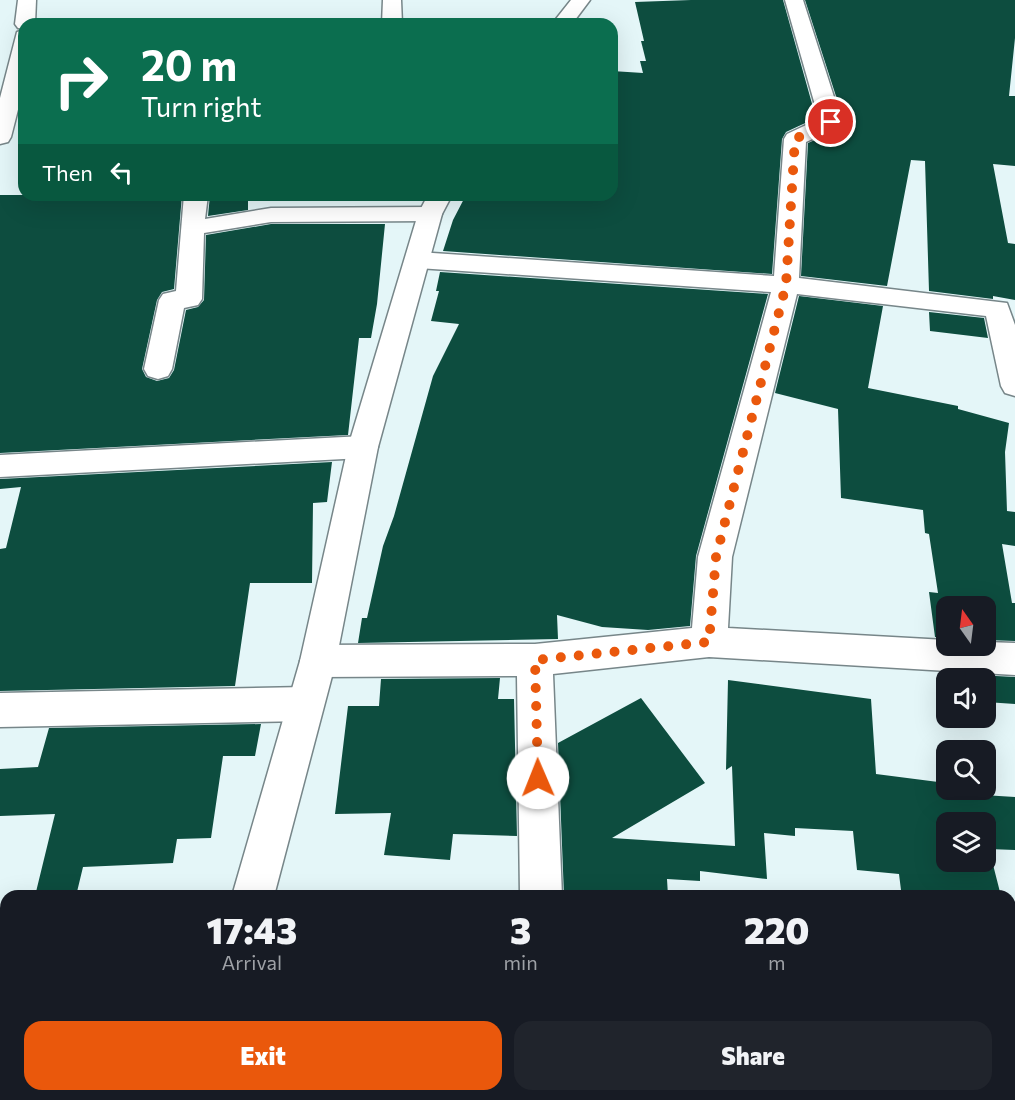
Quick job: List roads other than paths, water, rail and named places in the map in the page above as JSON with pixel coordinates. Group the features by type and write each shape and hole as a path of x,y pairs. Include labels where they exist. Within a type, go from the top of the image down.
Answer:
{"street":[{"path":"26,18 27,0"},
{"path":"392,0 392,18"},
{"path":"567,18 581,0"},
{"path":"709,642 716,557 786,285 795,139 831,122 794,0"},
{"path":"0,52 18,46"},
{"path":"0,137 18,64"},
{"path":"158,369 172,300 189,299 195,201"},
{"path":"192,228 271,215 374,204 435,205 363,447 318,661 255,890"},
{"path":"417,260 573,268 786,285 998,309 1015,386"},
{"path":"0,466 363,447"},
{"path":"318,661 535,660 709,642 1015,659"},
{"path":"535,660 541,890"},
{"path":"0,710 305,704"}]}
